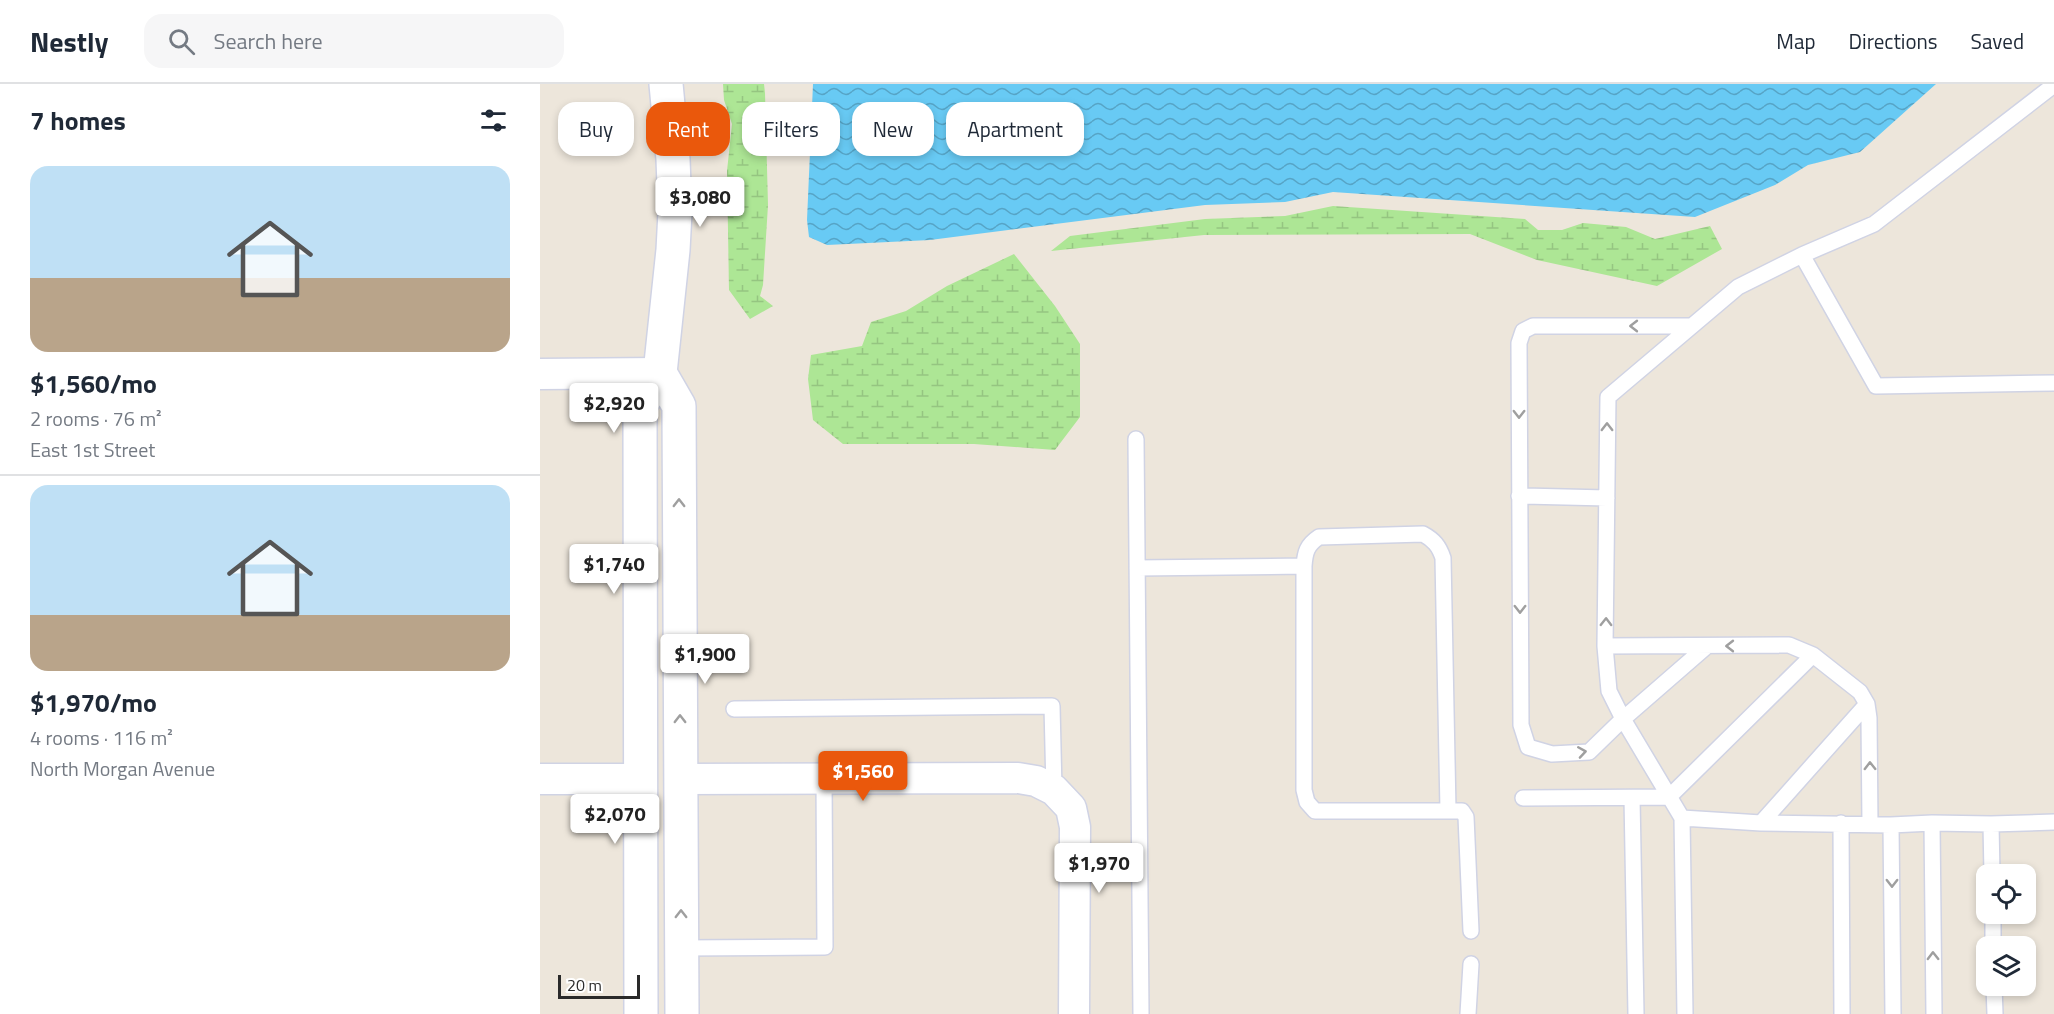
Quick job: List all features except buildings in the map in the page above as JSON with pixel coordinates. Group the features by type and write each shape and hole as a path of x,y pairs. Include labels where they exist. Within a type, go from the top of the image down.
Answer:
{"street":[{"path":"641,1014 640,406 660,373 673,250 675,212 673,159 666,84"},
{"path":"540,374 660,373"},
{"path":"660,373 679,406 682,1014"},
{"path":"540,778 639,779"},
{"path":"680,779 1018,778 1036,781 1057,794 1071,808 1075,827 1074,1014"}],"lane":[{"path":"1685,1014 1682,819 1609,691 1605,646 1608,397 1738,287 1802,255 1874,224 2054,85"},
{"path":"1802,255 1876,386 2054,384"},
{"path":"1692,326 1533,326 1523,332 1519,343 1521,725 1528,747 1552,754 1589,752 1623,719 1707,646"},
{"path":"1136,439 1141,1014"},
{"path":"1519,496 1607,498"},
{"path":"1448,810 1443,558 1440,549 1433,539 1423,534 1319,537 1305,551 1304,566 1304,790 1307,802 1315,811 1462,811 1466,817 1471,931"},
{"path":"1137,568 1304,566"},
{"path":"1605,646 1789,645 1814,655 1860,692 1867,704 1870,824"},
{"path":"1523,798 1670,797 1814,655"},
{"path":"1761,823 1867,704"},
{"path":"734,709 1052,706 1057,794"},
{"path":"681,948 825,947 824,778"},
{"path":"1632,798 1636,1014"},
{"path":"1682,819 1891,825 2054,822"},
{"path":"1841,823 1842,1014"},
{"path":"1932,823 1934,1014"},
{"path":"1991,824 1992,864"},
{"path":"1891,825 1893,1014"},
{"path":"1468,1014 1471,964"},
{"path":"1994,996 1995,1014"}],"green space":[{"path":"723,84 764,84 765,102 742,102 742,156 767,156 768,205 763,285 760,296 773,306 750,319 729,290 727,171 732,124 730,102 724,100"},
{"path":"1333,206 1525,219 1538,230 1562,230 1583,223 1626,227 1655,239 1710,226 1722,249 1657,286 1537,260 1470,234 1204,235 1051,251 1070,236 1205,219 1285,216"},
{"path":"1014,254 1055,306 1080,344 1080,417 1055,450 974,444 843,444 813,420 808,379 811,355 862,346 871,322 906,311 947,286"}],"water":[{"path":"813,84 1936,84 1860,152 1808,165 1775,185 1695,217 1333,192 1285,202 1205,205 930,240 827,245 809,237 807,220 810,156 840,156 840,102 812,102"}]}
